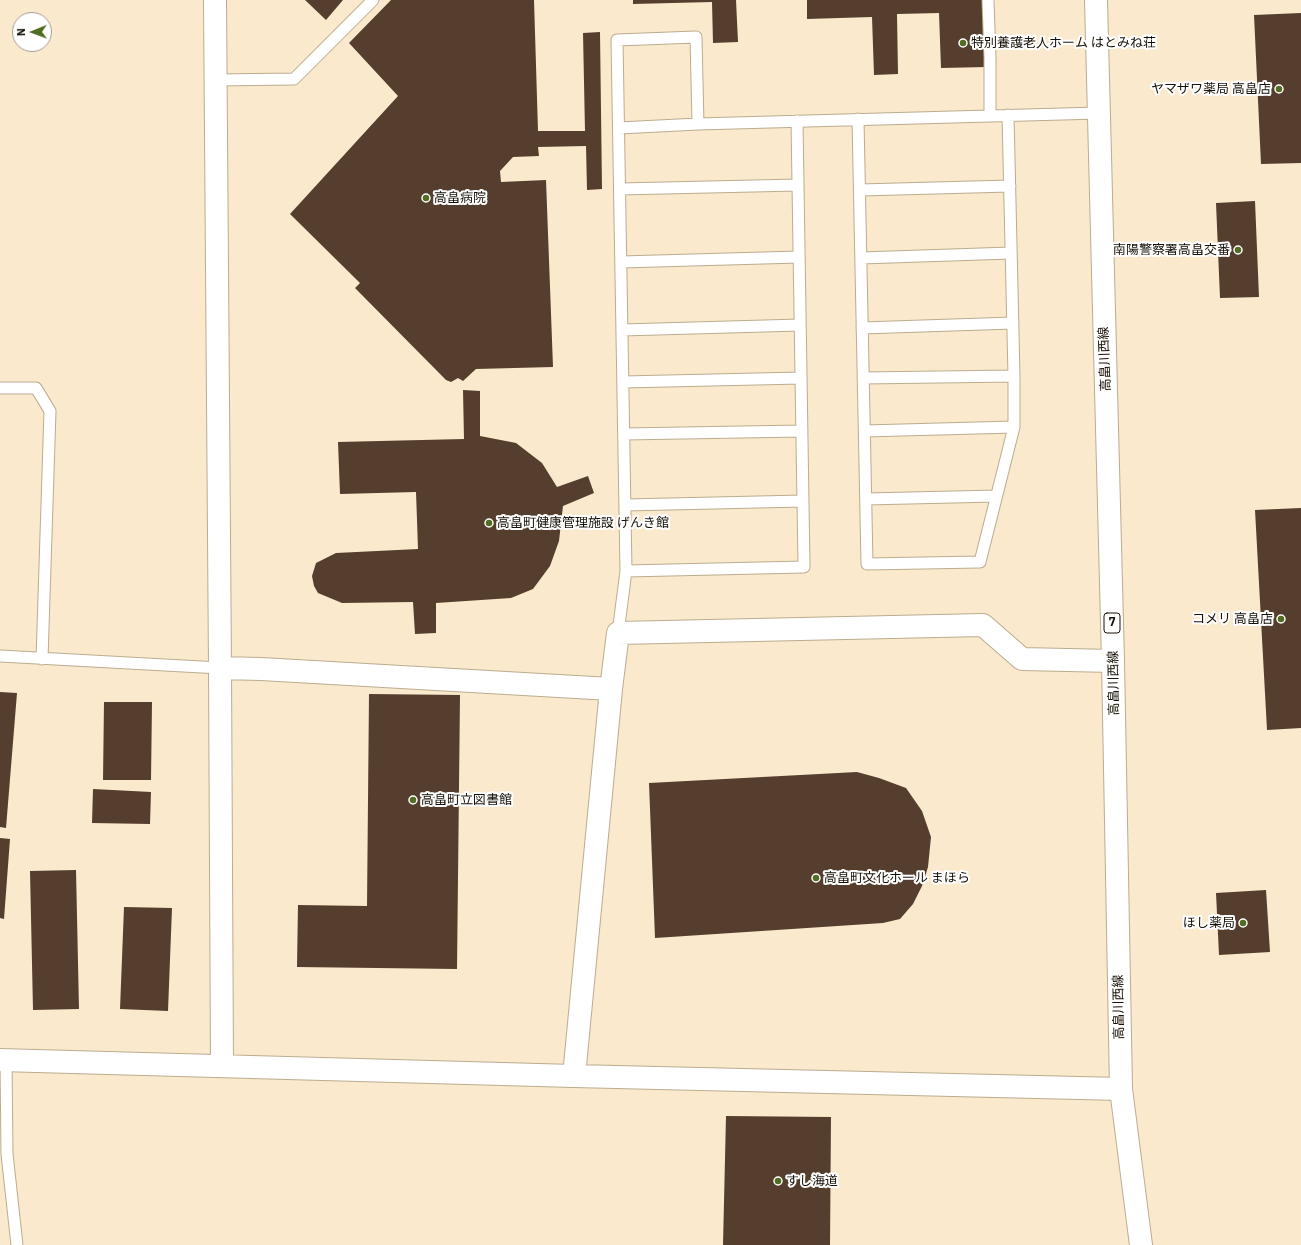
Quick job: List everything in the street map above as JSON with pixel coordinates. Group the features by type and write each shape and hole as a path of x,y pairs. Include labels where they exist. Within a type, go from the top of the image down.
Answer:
{"street":[{"path":"215,0 222,1066"},
{"name":"高畠川西線","path":"1096,0 1113,662 1121,1089 1141,1245"},
{"path":"574,1076 611,689 618,633 983,625 1022,659 1113,662"},
{"path":"220,668 269,669 611,689"},
{"path":"3,1060 1121,1089"}],"lane":[{"path":"216,80 294,79 372,0"},
{"path":"988,0 990,116"},
{"path":"618,633 626,571 617,40 696,37 698,124"},
{"path":"619,128 698,124 1099,113"},
{"path":"858,120 867,564 980,562 1014,427 1008,115"},
{"path":"626,571 804,567 796,121"},
{"path":"620,189 798,185"},
{"path":"860,190 1010,186"},
{"path":"861,258 1011,253"},
{"path":"621,262 799,257"},
{"path":"862,328 1013,324"},
{"path":"622,330 800,325"},
{"path":"863,378 1014,376"},
{"path":"623,382 801,378"},
{"path":"0,388 36,388 50,411 42,659"},
{"path":"865,431 1014,427"},
{"path":"624,434 802,431"},
{"path":"866,499 996,496"},
{"path":"625,505 803,501"},
{"path":"0,656 220,668"},
{"path":"3,1060 7,1154 17,1245"}],"building":[{"path":"305,0 343,0 326,20"},
{"name":"高畠病院","path":"391,0 534,0 538,131 585,131 583,33 600,32 602,189 587,190 586,146 538,147 539,156 513,157 500,171 501,182 546,180 553,367 476,369 463,381 458,378 451,382 446,380 355,288 360,283 290,214 398,96 349,43"},
{"path":"633,0 736,0 738,42 713,43 712,2 633,4"},
{"name":"特別養護老人ホーム はとみね荘","path":"807,0 985,0 987,67 941,68 939,13 897,14 898,74 874,75 872,17 807,19"},
{"name":"ヤマザワ薬局 高畠店","path":"1301,13 1301,163 1261,164 1254,15"},
{"name":"南陽警察署高畠交番","path":"1255,201 1259,297 1220,298 1216,203"},
{"name":"高畠町健康管理施設 げんき館","path":"463,390 480,391 480,436 516,443 542,463 557,487 588,476 594,493 563,506 559,541 550,566 533,589 511,598 436,603 436,633 415,634 413,602 342,603 318,593 314,586 312,576 316,563 336,553 418,549 416,492 340,494 338,442 464,439"},
{"name":"コメリ 高畠店","path":"1301,508 1301,728 1267,730 1255,510"},
{"path":"0,692 17,693 6,828 0,827"},
{"name":"高畠町立図書館","path":"369,694 460,695 457,969 297,967 298,905 367,906"},
{"path":"104,702 152,702 151,780 103,780"},
{"path":"857,772 906,788 922,811 931,837 928,867 922,886 913,904 900,919 883,923 655,938 649,783"},
{"path":"93,789 151,792 150,824 92,823"},
{"path":"0,838 10,839 4,919 0,918"},
{"path":"76,870 79,1009 33,1010 30,871"},
{"name":"ほし薬局","path":"1266,890 1270,952 1219,955 1216,893"},
{"path":"124,907 172,908 168,1011 120,1009"},
{"name":"すし海道","path":"726,1116 831,1117 830,1245 723,1245"}],"place":[{"name":"特別養護老人ホーム はとみね荘","path":"963,43"},
{"name":"ヤマザワ薬局 高畠店","path":"1279,89"},
{"name":"高畠病院","path":"426,198"},
{"name":"南陽警察署高畠交番","path":"1238,250"},
{"name":"高畠町健康管理施設 げんき館","path":"489,523"},
{"name":"コメリ 高畠店","path":"1281,619"},
{"name":"高畠町立図書館","path":"413,800"},
{"name":"高畠町文化ホール まほら","path":"816,878"},
{"name":"ほし薬局","path":"1243,923"},
{"name":"すし海道","path":"778,1181"}]}
